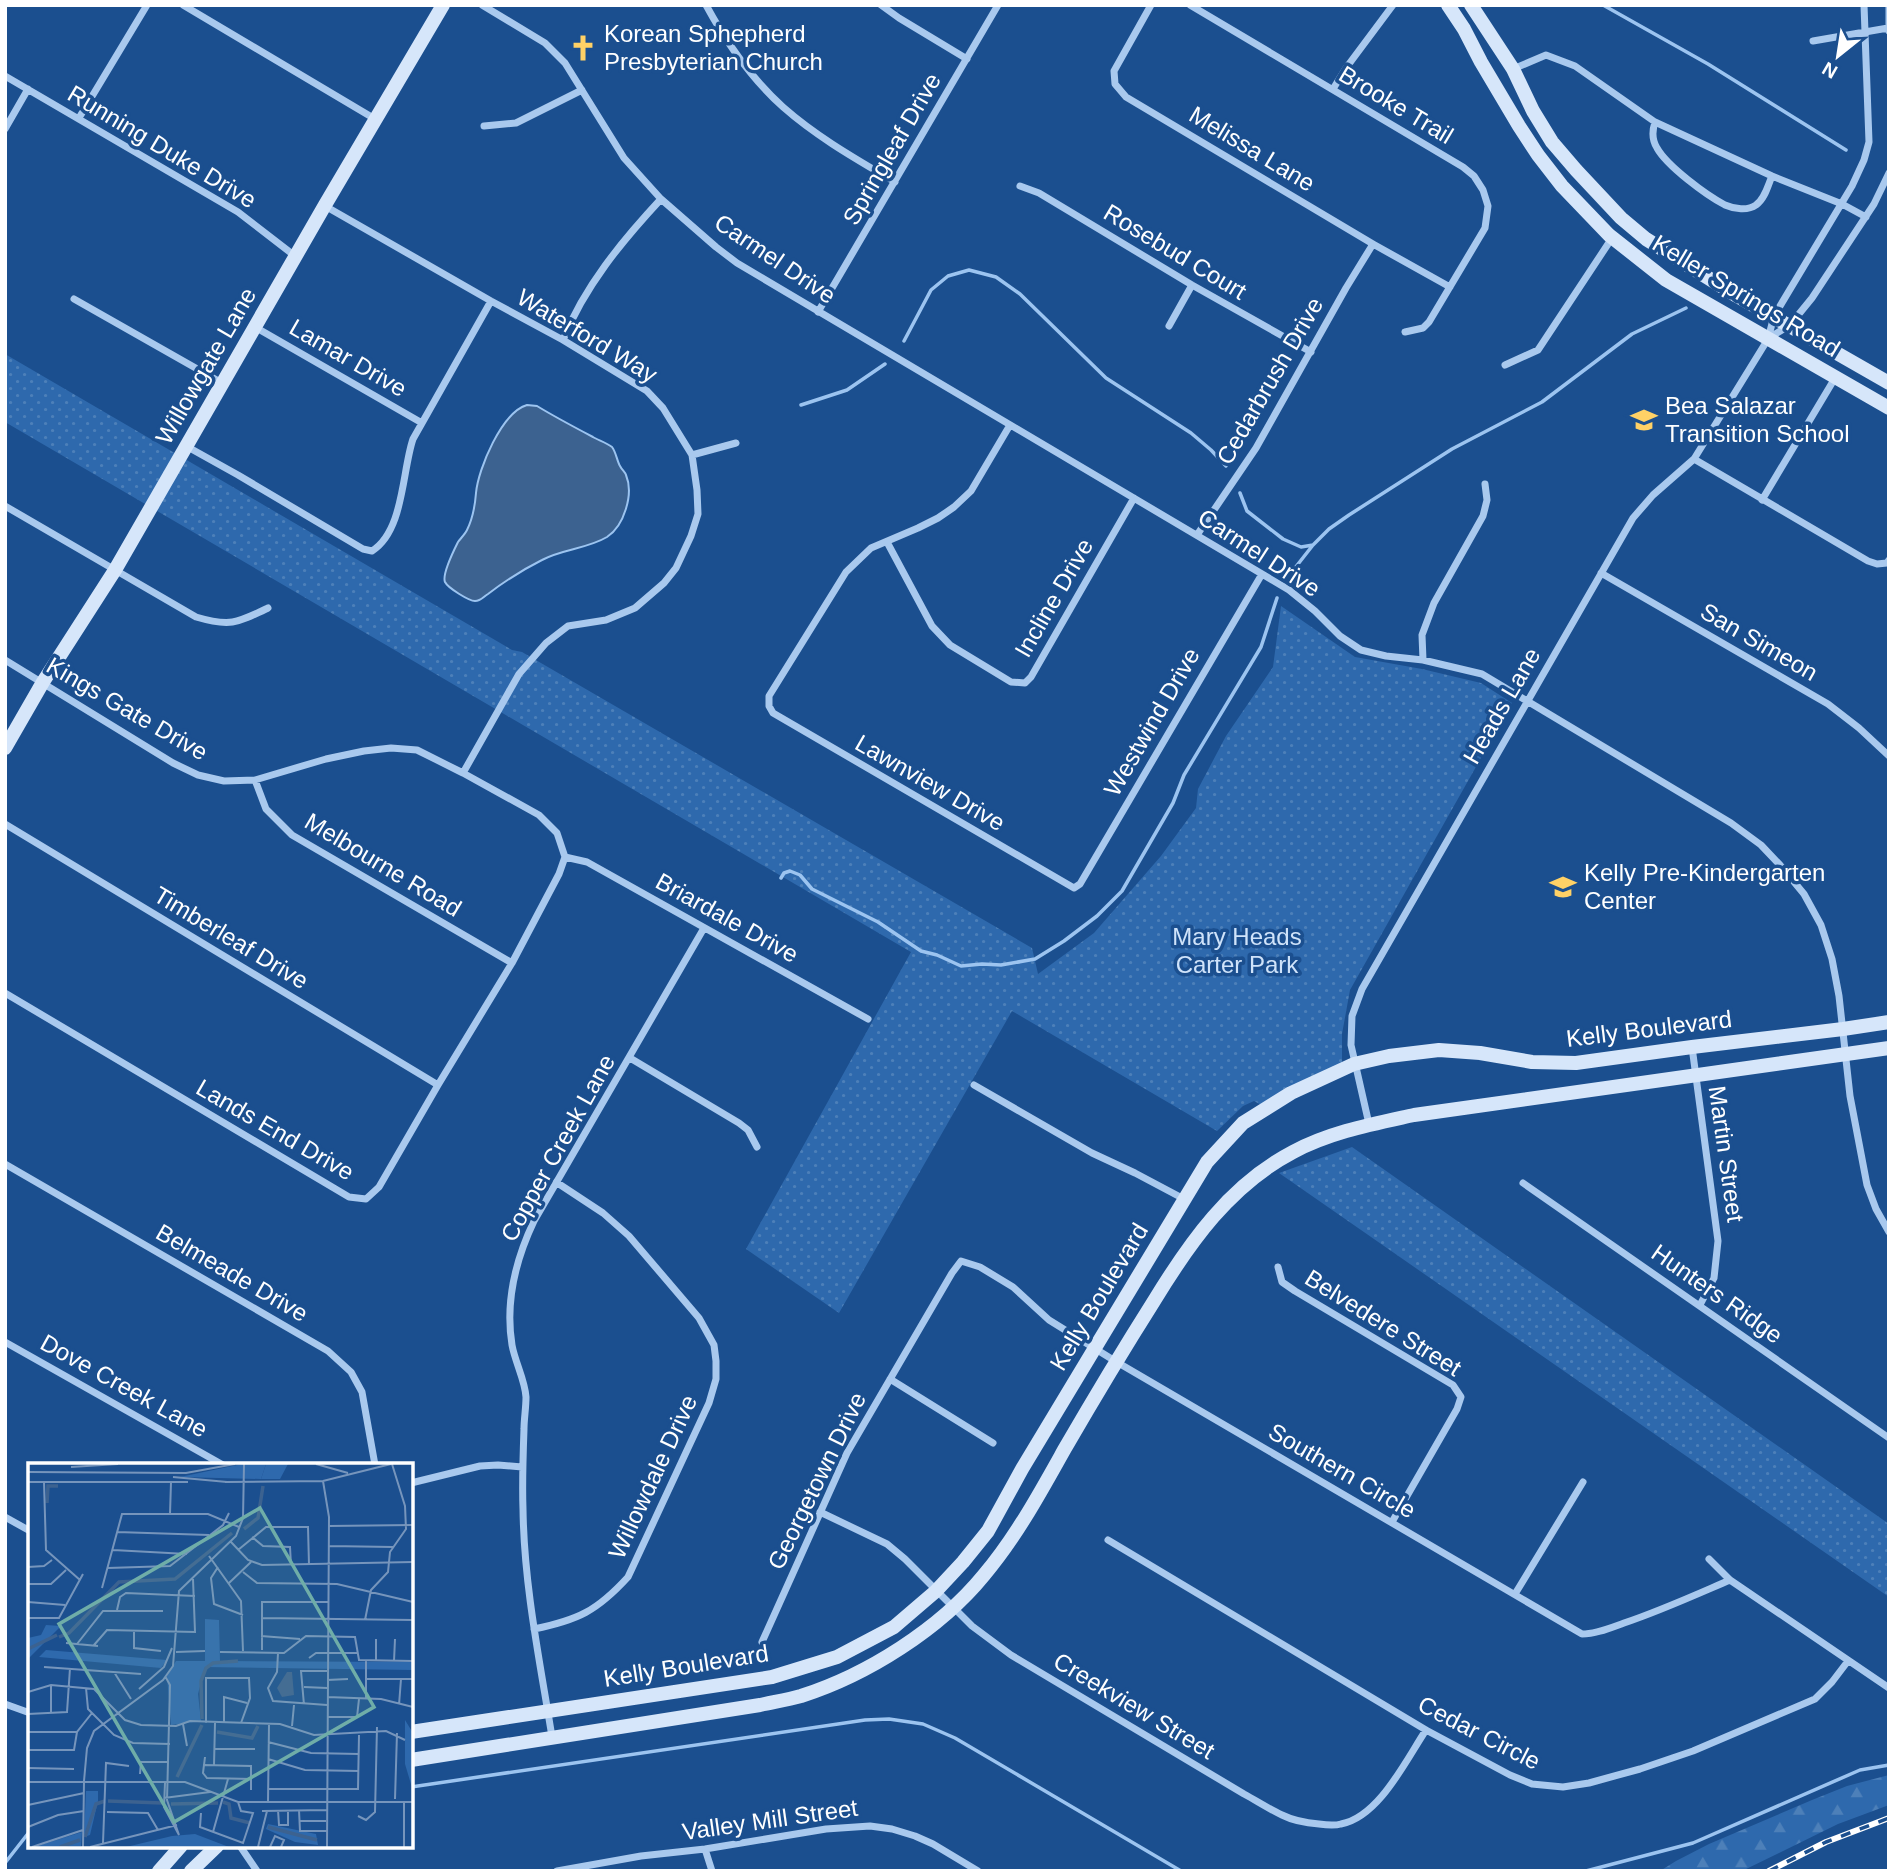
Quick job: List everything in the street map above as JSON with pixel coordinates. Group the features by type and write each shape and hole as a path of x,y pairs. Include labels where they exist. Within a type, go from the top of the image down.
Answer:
{"main road":[{"name":"Willowgate Lane","path":"5,748 43,682 115,570 443,5"},
{"name":"Keller Springs Road","path":"1448,5 1538,155 1562,186 1612,238 1666,280 1889,408"},
{"name":"Keller Springs Road","path":"1471,5 1513,69 1533,111 1552,142 1621,218 1646,239 1737,296 1889,383"},
{"name":"Kelly Boulevard","path":"413,1732 772,1676 838,1657 894,1627 936,1591 988,1531 1022,1469 1207,1162 1242,1123 1291,1093 1354,1064 1439,1049 1532,1062 1576,1063 1889,1022"},
{"name":"Kelly Boulevard","path":"413,1760 760,1705 800,1696 867,1668 924,1631 984,1576 1008,1544 1115,1361 1193,1241 1216,1212 1240,1189 1293,1152 1323,1138 1368,1124 1490,1104 1889,1048"},
{"path":"159,1871 179,1848"},
{"path":"191,1871 214,1848"}],"street":[{"path":"79,118 147,5"},
{"path":"183,5 375,119"},
{"name":"Carmel Drive","path":"482,5 545,43 565,64 625,158 661,200 737,263 1289,590 1340,636 1361,650 1385,656 1423,660 1482,674 1731,823 1761,845 1804,894 1821,925 1832,959 1839,996 1850,1096 1867,1185 1889,1232"},
{"path":"706,5 718,28 752,75 783,107 834,146 895,182"},
{"path":"881,5 967,59"},
{"name":"Springleaf Drive","path":"818,312 998,5"},
{"name":"Melissa Lane","path":"1151,5 1114,71 1115,84 1126,97 1450,287"},
{"name":"Brooke Trail","path":"1190,5 1474,176 1483,190 1488,206 1483,233 1429,322 1423,328 1405,332"},
{"path":"1333,89 1393,5"},
{"path":"1768,339 1774,316 1842,204 1864,160 1869,142 1864,5"},
{"path":"1813,41 1888,30 1889,5"},
{"path":"1513,69 1546,55 1575,66 1655,122 1866,217"},
{"name":"Running Duke Drive","path":"5,76 239,212 295,257"},
{"path":"5,129 28,89"},
{"path":"484,126 516,123 582,90"},
{"path":"1655,122 1652,132 1656,147 1665,159 1726,205 1738,209 1756,205 1762,199 1772,176"},
{"path":"1768,339 1790,326 1812,298 1866,217 1889,173"},
{"name":"Rosebud Court","path":"1020,187 1039,193 1192,285 1311,352"},
{"path":"563,340 607,262 661,200"},
{"name":"Waterford Way","path":"325,205 563,340 647,391 663,408 692,455 698,490 698,514 676,568 664,583 635,608 606,620 568,626 546,643 519,674 463,773"},
{"path":"1505,365 1538,350 1612,238"},
{"name":"Cedarbrush Drive","path":"1196,535 1256,448 1373,244"},
{"path":"1169,326 1192,285"},
{"path":"74,299 222,383"},
{"path":"185,446 372,551 379,546 396,514 413,439 491,301"},
{"name":"Lamar Drive","path":"255,327 422,424"},
{"name":"Heads Lane","path":"1368,1124 1351,1045 1352,1016 1362,989 1633,518 1653,495 1694,459 1768,339"},
{"path":"1762,500 1836,377"},
{"path":"887,542 938,518 971,491 1010,425"},
{"path":"692,455 736,443"},
{"path":"1694,459 1868,561 1877,564 1887,563 1889,560"},
{"path":"1423,660 1422,635 1434,603 1483,516 1487,500 1485,484"},
{"name":"Incline Drive","path":"887,542 932,626 950,645 1011,682 1025,683 1031,677 1134,498"},
{"path":"5,506 196,617 215,622 240,622 268,608"},
{"name":"Lawnview Drive","path":"887,542 871,548 846,572 769,696 769,706 773,713 1074,888"},
{"name":"San Simeon","path":"1601,573 1828,704 1889,756"},
{"name":"Westwind Drive","path":"1074,888 1080,884 1262,574"},
{"name":"Kings Gate Drive","path":"5,660 173,763 198,775 224,781 255,780 326,759 391,748 417,750 539,815 557,833 565,857"},
{"name":"Melbourne Road","path":"255,780 266,809 292,835 512,963"},
{"name":"Timberleaf Drive","path":"5,824 438,1085"},
{"name":"Briardale Drive","path":"565,857 587,862 868,1019"},
{"name":"Lands End Drive","path":"5,993 349,1197 366,1199 379,1186 512,963 559,874 565,857"},
{"name":"Copper Creek Lane","path":"553,1738 534,1629 523,1511 522,1467 526,1395 512,1347 509,1318 511,1290 518,1258 534,1221 704,928"},
{"name":"Martin Street","path":"1692,1046 1718,1241 1714,1278 1700,1305"},
{"path":"630,1058 739,1123 748,1130 757,1147"},
{"path":"974,1085 1092,1153 1184,1199"},
{"name":"Belmeade Drive","path":"5,1164 328,1351 351,1372 362,1392 375,1463"},
{"name":"Willowdale Drive","path":"534,1629 569,1621 592,1610 612,1595 628,1577 709,1403 716,1379 714,1345 699,1318 629,1236 603,1213 556,1182"},
{"name":"Hunters Ridge","path":"1523,1183 1889,1438"},
{"name":"Southern Circle","path":"955,1269 961,1261 980,1267 1013,1287 1049,1320 1094,1349 1581,1634 1609,1628 1658,1611 1730,1580"},
{"name":"Belvedere Street","path":"1278,1267 1282,1282 1295,1292 1453,1385 1461,1397 1457,1409 1392,1522"},
{"name":"Georgetown Drive","path":"762,1642 846,1453 955,1269"},
{"path":"5,1353 8,1343"},
{"name":"Dove Creek Lane","path":"8,1343 219,1463"},
{"path":"890,1379 993,1443"},
{"path":"413,1483 480,1466 522,1467"},
{"path":"1515,1594 1583,1482"},
{"name":"Creekview Street","path":"820,1512 887,1544 972,1626 1011,1655 1272,1810 1305,1824 1341,1824 1372,1807 1385,1793 1426,1730"},
{"path":"5,1517 28,1530"},
{"name":"Cedar Circle","path":"1108,1540 1426,1730 1532,1784 1563,1787 1589,1783 1693,1751 1815,1699 1848,1661"},
{"path":"1709,1559 1730,1580 1889,1688"},
{"path":"5,1704 28,1712"},
{"name":"Valley Mill Street","path":"557,1871 826,1829 870,1826 915,1836 978,1871"},
{"path":"241,1848 257,1871"},
{"path":"705,1849 712,1871"}],"green space":[{"name":"Mary Heads Carter Park","path":"5,354 512,650 522,652 1032,948 1038,974 1094,933 1161,856 1196,808 1198,789 1226,736 1273,667 1281,606 1355,657 1481,683 1512,703 1350,990 1342,1034 1342,1063 1263,1106 1254,1101 1243,1106 1217,1131 1012,1011 839,1313 746,1249 911,952 5,422"},
{"path":"1352,1147 1889,1524 1889,1597 1279,1173"},
{"path":"1889,1775 1889,1805 1838,1824 1742,1871 1660,1871 1709,1844 1812,1800 1847,1786"}],"shaded area":[{"path":"527,405 537,406 612,447 626,474 629,491 626,509 623,518 607,537 550,556 514,576 480,600 472,600 447,585 447,568 471,521 486,456 509,418"}],"waterway":[{"path":"1603,5 1708,64 1846,150"},
{"path":"904,341 931,290 948,276 969,270 996,277 1020,294 1106,378 1191,433 1226,466"},
{"path":"1291,573 1313,545 1349,515 1452,449 1542,402 1632,334 1686,308"},
{"path":"801,405 847,390 885,364"},
{"path":"1240,493 1247,511 1283,539 1301,547 1313,545"},
{"path":"781,878 784,873 790,871 800,875 812,889 878,922 921,951 961,966 1001,965 1035,959 1097,916 1122,891 1173,803 1184,775 1261,647 1277,598"},
{"path":"413,1787 865,1720 889,1719 923,1724 955,1738 1181,1871"},
{"path":"1586,1871 1693,1843 1860,1770 1889,1765"},
{"path":"5,1863 28,1834"}],"railway":[{"path":"1769,1871 1826,1842 1889,1818"}],"place":[{"name":"Korean Sphepherd Presbyterian Church","path":"583,48"},
{"name":"Bea Salazar Transition School","path":"1644,420"},
{"name":"Kelly Pre-Kindergarten Center","path":"1563,887"}]}
